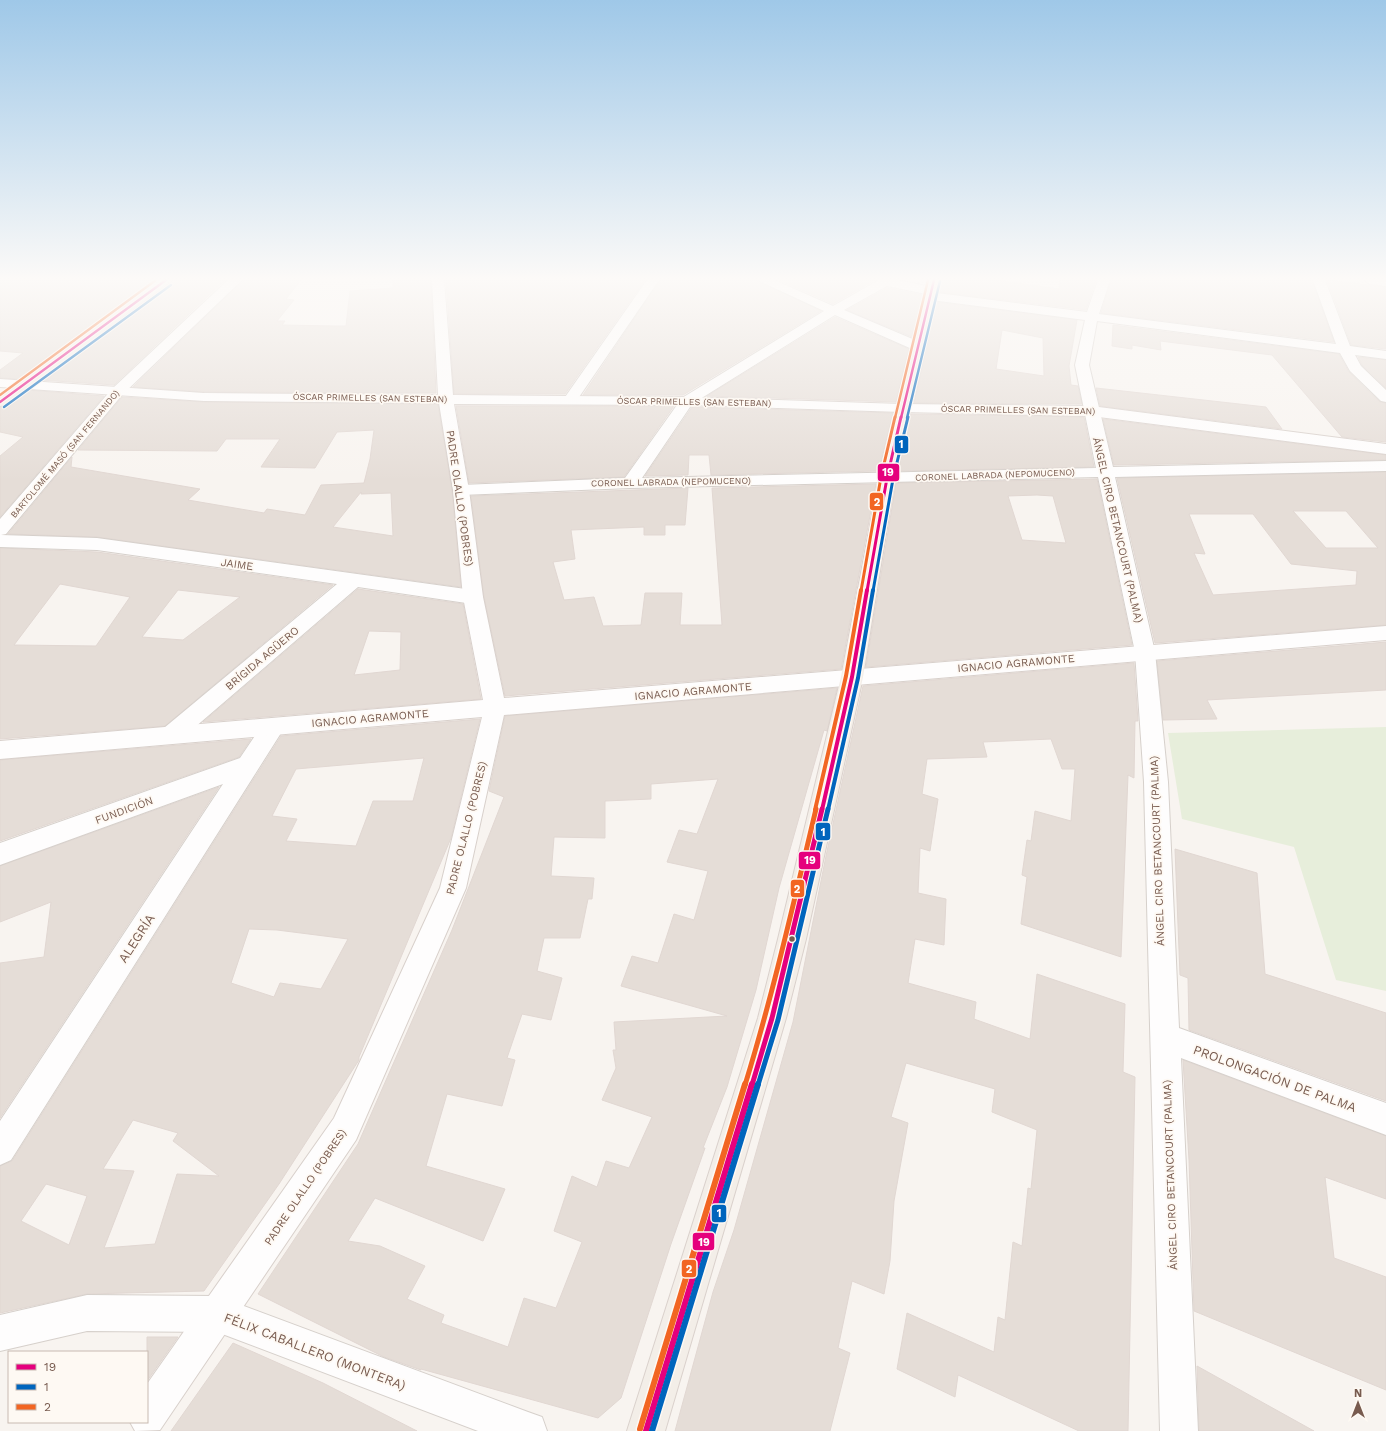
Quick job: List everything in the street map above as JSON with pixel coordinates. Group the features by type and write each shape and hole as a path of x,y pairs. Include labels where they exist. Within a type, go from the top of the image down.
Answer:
{"main road":[{"path":"0,402 77,347"},
{"path":"646,1431 772,1018 792,939 852,677 886,478 917,347"}],"street":[{"name":"BARTOLOMÉ MASÓ (SAN FERNANDO)","path":"0,530 117,392 165,347"},
{"name":"PADRE OLALLO (POBRES)","path":"148,1416 345,1129 453,888 495,707 472,597 461,490 446,399 442,347"},
{"path":"570,400 607,347"},
{"path":"630,483 687,401 775,347"},
{"name":"ÁNGEL CIRO BETANCOURT (PALMA)","path":"1086,347 1082,365 1091,411 1107,472 1146,652 1156,782 1179,1431"},
{"path":"1321,347 1386,355"},
{"path":"1344,347 1355,368 1386,398"},
{"name":"ÓSCAR PRIMELLES (SAN ESTEBAN)","path":"0,384 204,396 687,401 902,408 1091,411 1386,449"},
{"name":"CORONEL LABRADA (NEPOMUCENO)","path":"461,490 630,483 1386,466"},
{"name":"JAIME","path":"0,541 98,544 472,597"},
{"name":"BRÍGIDA AGÜERO","path":"172,734 353,581"},
{"name":"IGNACIO AGRAMONTE","path":"0,750 172,734 273,727 1146,652 1386,633"},
{"name":"ALEGRÍA","path":"0,1150 273,727"},
{"name":"FUNDICIÓN","path":"0,854 248,765"},
{"name":"PROLONGACIÓN DE PALMA","path":"1164,1037 1386,1119"},
{"name":"FÉLIX CABALLERO (MONTERA)","path":"0,1333 88,1314 217,1314 528,1431"}],"green space":[{"path":"1386,727 1386,991 1336,980 1294,847 1182,819 1168,733"}],"building":[{"path":"0,347 64,347 20,379 0,378 0,370 23,353 0,351"},
{"path":"85,347 154,347 114,385 41,380"},
{"path":"174,347 434,347 436,393 204,392 133,387"},
{"path":"451,347 598,347 565,394 454,394"},
{"path":"615,347 762,347 683,395 583,395"},
{"path":"787,347 904,347 909,349 896,402 707,396"},
{"path":"926,347 999,347 996,369 1044,376 1043,347 1072,347 1069,366 1071,385 1078,386 1082,404 914,403"},
{"path":"1117,347 1132,347 1132,349"},
{"path":"1142,347 1161,347 1161,350"},
{"path":"1206,347 1283,347 1339,354 1349,372 1380,402 1386,403 1386,442 1342,437 1272,355"},
{"path":"1367,347 1386,347 1386,349"},
{"path":"1358,357 1386,360 1386,388 1362,365"},
{"path":"1096,388 1266,407 1282,429 1100,406"},
{"path":"27,390 104,396 0,517 0,456 23,437 0,432 0,407 6,406"},
{"path":"122,397 204,402 438,404 452,490 461,587 97,537 8,534 72,457 71,467 200,489 188,500 264,513 267,509 305,515 321,485 364,483 370,459 374,430 337,432 315,468 261,467 280,439 226,439 217,451 78,450","holes":["361,492 361,494 391,493 393,536 333,527"]},
{"path":"456,406 674,406 624,477 469,483"},
{"path":"692,407 893,413 879,471 711,475 709,455 689,455 688,475 645,476"},
{"path":"911,414 1084,417 1094,467 898,471"},
{"path":"1103,419 1386,455 1386,460 1114,465"},
{"path":"1386,472 1386,625 1155,643 1117,478","holes":["1293,511 1346,511 1378,548 1326,548","1189,514 1253,514 1291,564 1357,571 1356,585 1213,595 1194,553 1205,554"]},
{"path":"1097,479 1132,645 866,667 896,483","holes":["1008,496 1053,496 1066,543 1022,540"]},
{"path":"876,484 841,669 505,696 484,597 471,496 688,488 685,525 665,525 665,535 644,535 644,527 571,530 575,559 553,562 564,600 594,597 603,626 641,625 645,593 682,593 680,625 722,625 712,488"},
{"path":"0,548 97,552 333,585 165,726 0,739","holes":["60,584 130,597 96,646 14,645","178,590 240,597 183,640 142,637"]},
{"path":"358,589 463,604 481,699 203,722","holes":["369,631 401,632 400,670 354,675"]},
{"path":"1386,642 1386,690 1207,700 1217,719 1163,720 1157,661"},
{"path":"1134,663 1138,721 1135,721 1134,778 1128,775 1121,957 1021,924 1027,877 1022,875 1027,840 1031,841 1035,811 1071,821 1075,769 1062,769 1051,739 983,742 987,757 927,759 922,794 938,799 930,851 920,848 918,893 946,899 944,945 915,939 908,983 976,1002 974,1019 1030,1039 1037,974 1125,1004 1123,1072 1135,1077 1128,1431 1079,1431 958,1375 955,1397 897,1369 907,1313 994,1352 998,1317 1005,1320 1013,1242 1022,1246 1028,1188 1031,1189 1037,1130 992,1112 995,1089 906,1063 891,1117 908,1123 894,1201 890,1261 884,1294 852,1281 838,1348 850,1353 830,1431 675,1431 713,1292 734,1230 793,1022 826,856 863,686"},
{"path":"837,688 827,731 824,730 779,888 756,990 727,1087 703,1148 705,1148 671,1244 621,1398 598,1418 421,1370 384,1357 258,1294 358,1144 452,930 504,797 489,791 505,716","holes":["718,779 697,834 679,830 667,862 708,871 694,920 674,914 658,963 632,956 621,986 727,1016 614,1022 616,1050 613,1050 616,1068 602,1100 652,1117 629,1168 606,1161 597,1187 572,1176 554,1231 582,1242 556,1308 524,1298 508,1347 441,1323 444,1315 407,1299 425,1266 380,1246 348,1241 375,1198 483,1241 505,1189 426,1166 447,1094 502,1106 515,1060 507,1058 522,1014 551,1020 562,978 537,971 544,938 580,938 588,899 592,899 594,878 551,876 554,837 605,838 605,801 651,799 651,784"]},
{"path":"480,719 451,838 359,1060 279,1184 204,1291 87,1294 0,1313 0,1166 12,1161 281,736","holes":["424,758 413,801 373,801 356,846 286,841 297,819 272,816 296,769","249,929 277,930 348,939 321,989 280,983 274,997 231,983","133,1120 178,1133 173,1141 219,1176 177,1174 155,1244 104,1248 134,1171 103,1169","46,1184 87,1196 69,1245 21,1221"]},
{"path":"251,739 239,757 0,841 0,760"},
{"path":"219,787 0,1118 0,963 44,957 51,902 0,922 0,866"},
{"path":"1175,849 1257,873 1265,974 1386,1013 1386,1101 1189,1030 1188,978 1180,975"},
{"path":"1183,1060 1386,1136 1386,1199 1325,1177 1334,1258 1386,1277 1386,1390 1194,1311 1189,1160"},
{"path":"147,1337 178,1337 148,1380"},
{"path":"233,1343 323,1383 417,1431 171,1431"},
{"path":"1197,1366 1314,1431 1199,1431"}],"transit line":[{"name":"2","path":"0,395 65,347"},
{"name":"19","path":"0,402 75,347"},
{"name":"1","path":"4,407 86,347"},
{"name":"2","path":"640,1429 766,1016 786,938 846,676 881,477 912,347"},
{"name":"19","path":"646,1431 772,1018 792,939 852,677 887,478 918,347"},
{"name":"1","path":"652,1431 778,1020 798,940 858,678 893,479 924,347"}]}
